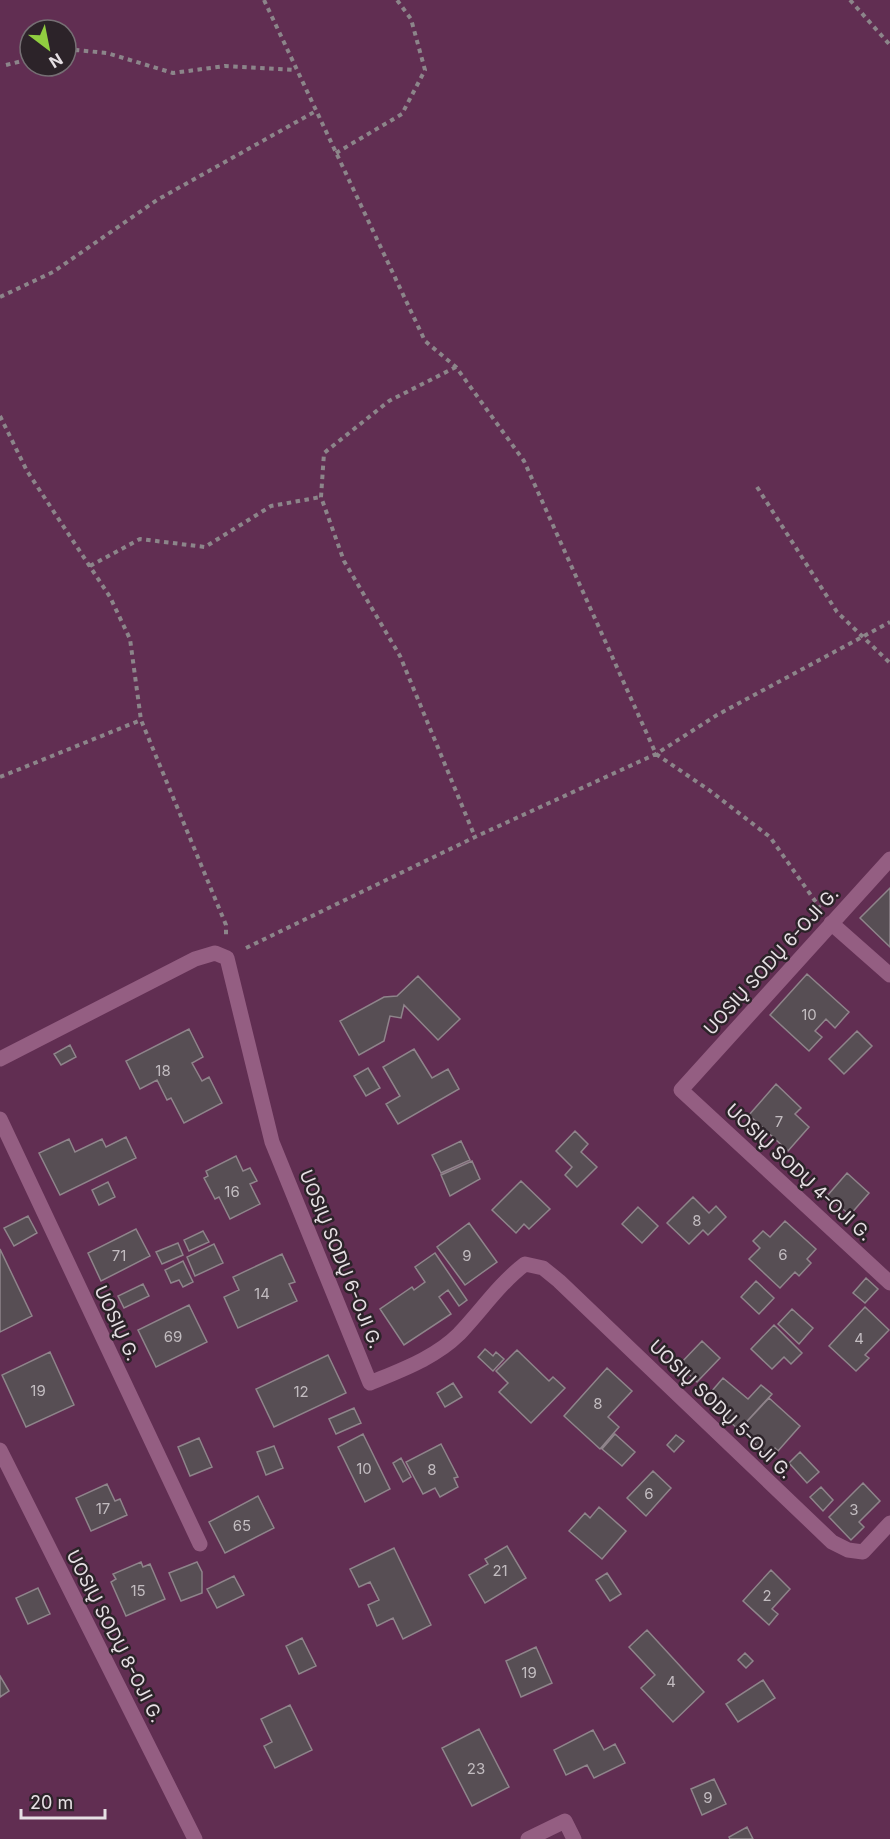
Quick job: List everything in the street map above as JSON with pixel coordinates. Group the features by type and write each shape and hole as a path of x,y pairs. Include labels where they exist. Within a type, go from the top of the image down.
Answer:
{"street":[{"name":"UOSIŲ SODŲ 6-OJI G.","path":"681,1089 890,859"},
{"path":"831,923 890,975"},
{"path":"0,1059 195,959 215,953 227,958"},
{"name":"UOSIŲ SODŲ 6-OJI G.","path":"227,958 272,1142 370,1383 426,1358 457,1336 511,1276 525,1264"},
{"name":"UOSIŲ SODŲ 4-OJI G.","path":"681,1089 890,1283"},
{"name":"UOSIŲ G.","path":"0,1119 200,1544"},
{"name":"UOSIŲ SODŲ 5-OJI G.","path":"525,1264 543,1268 559,1281 832,1542 848,1550 862,1552 890,1523"},
{"name":"UOSIŲ SODŲ 8-OJI G.","path":"0,1450 195,1839"},
{"path":"528,1839 565,1821 574,1839"}],"path":[{"path":"264,0 425,341 456,368 524,461 656,754 709,790 770,837 831,923"},
{"path":"336,153 402,114 425,70 411,19 397,0"},
{"path":"850,0 890,45"},
{"path":"78,50 107,53 173,73 225,66 297,70"},
{"path":"6,65 18,62"},
{"path":"0,297 53,272 157,200 316,111"},
{"path":"456,368 389,401 324,453 321,497 345,561 400,656 475,837"},
{"path":"0,416 27,471 110,597 130,639 141,720 226,925 227,958 475,837 656,754 717,715 890,622"},
{"path":"757,487 837,612 890,663"},
{"path":"90,566 140,539 205,547 271,506 321,497"},
{"path":"0,777 141,720"}],"shaded area":[{"path":"0,0 890,0 890,1839 0,1839"}],"building":[{"path":"890,888 890,947 860,918"},
{"path":"807,974 849,1012 835,1028 826,1019 815,1031 822,1037 809,1051 770,1015"},
{"path":"418,976 460,1019 438,1040 404,1005 401,1018 390,1016 384,1041 359,1055 340,1021 384,997 397,996"},
{"path":"189,1029 203,1057 192,1063 202,1081 209,1077 222,1103 184,1123 171,1098 167,1100 157,1080 140,1089 126,1061"},
{"path":"857,1031 872,1046 844,1074 829,1059"},
{"path":"70,1045 76,1057 61,1065 54,1054"},
{"path":"414,1049 432,1078 448,1069 459,1089 398,1124 386,1104 400,1096 383,1067"},
{"path":"368,1068 380,1088 366,1096 354,1076"},
{"path":"776,1084 801,1108 795,1114 809,1127 788,1151 749,1115"},
{"path":"575,1131 588,1144 581,1152 597,1167 577,1187 565,1175 572,1167 556,1151"},
{"path":"126,1137 136,1158 60,1195 39,1153 69,1139 75,1152 102,1139 106,1147"},
{"path":"461,1141 470,1160 441,1173 432,1155"},
{"path":"236,1156 243,1171 250,1168 257,1181 250,1184 260,1204 230,1219 219,1197 215,1199 204,1178 208,1176 206,1171"},
{"path":"472,1161 480,1179 450,1196 441,1175"},
{"path":"847,1173 869,1193 850,1215 827,1196"},
{"path":"521,1181 550,1209 529,1229 524,1224 516,1233 492,1210"},
{"path":"108,1182 115,1197 99,1205 92,1190"},
{"path":"693,1197 709,1213 716,1206 726,1217 708,1235 703,1230 689,1244 667,1223"},
{"path":"638,1207 658,1226 642,1243 622,1224"},
{"path":"28,1216 37,1233 14,1246 4,1228"},
{"path":"785,1221 816,1249 807,1259 811,1263 799,1276 795,1272 780,1288 749,1259 760,1248 753,1241 763,1231 770,1237"},
{"path":"469,1223 497,1262 465,1285 437,1247"},
{"path":"136,1229 150,1256 101,1281 88,1253"},
{"path":"203,1231 209,1242 189,1251 184,1240"},
{"path":"178,1243 183,1255 162,1264 156,1252"},
{"path":"214,1244 223,1263 195,1276 187,1257"},
{"path":"0,1249 32,1316 0,1332"},
{"path":"435,1253 467,1300 459,1306 448,1290 439,1297 451,1314 404,1345 380,1309 412,1287 414,1290 425,1282 415,1267"},
{"path":"282,1254 295,1282 289,1284 297,1301 238,1328 224,1297 239,1290 233,1277"},
{"path":"183,1261 193,1282 183,1287 179,1280 171,1283 165,1270"},
{"path":"866,1278 878,1289 865,1303 853,1293"},
{"path":"756,1281 774,1298 759,1314 741,1297"},
{"path":"143,1284 149,1296 124,1308 118,1296"},
{"path":"189,1305 207,1342 156,1367 138,1330"},
{"path":"865,1307 889,1330 865,1355 869,1358 856,1371 829,1346"},
{"path":"792,1309 813,1328 799,1344 778,1324"},
{"path":"774,1325 802,1353 791,1364 784,1357 772,1369 751,1349"},
{"path":"702,1341 720,1358 697,1382 679,1365"},
{"path":"485,1349 493,1356 496,1352 504,1359 493,1371 478,1357"},
{"path":"517,1350 549,1381 553,1377 565,1388 531,1423 499,1392 508,1383 496,1371"},
{"path":"50,1352 74,1405 26,1427 2,1375"},
{"path":"328,1355 346,1393 274,1427 256,1389"},
{"path":"607,1368 632,1391 608,1417 619,1427 600,1449 564,1416"},
{"path":"723,1378 748,1399 761,1385 772,1394 739,1430 705,1399"},
{"path":"453,1383 462,1397 445,1407 437,1393"},
{"path":"769,1398 800,1426 778,1451 775,1448 768,1455 739,1430"},
{"path":"354,1408 361,1423 336,1434 329,1419"},
{"path":"363,1434 390,1489 365,1502 338,1447"},
{"path":"615,1434 635,1452 622,1466 602,1449"},
{"path":"676,1435 684,1441 674,1452 667,1445"},
{"path":"199,1438 212,1467 190,1476 178,1447"},
{"path":"441,1444 458,1477 454,1478 458,1487 440,1497 435,1488 423,1494 406,1462"},
{"path":"274,1446 283,1468 266,1475 257,1452"},
{"path":"800,1452 819,1472 807,1483 789,1463"},
{"path":"401,1458 411,1477 403,1482 393,1463"},
{"path":"653,1471 671,1488 646,1516 627,1498"},
{"path":"863,1483 880,1501 859,1522 864,1527 851,1540 829,1517"},
{"path":"107,1484 115,1501 120,1499 127,1515 91,1531 76,1498"},
{"path":"821,1487 833,1500 823,1511 810,1497"},
{"path":"258,1496 274,1528 225,1553 209,1522"},
{"path":"599,1507 626,1531 602,1559 569,1531 585,1513 590,1518"},
{"path":"507,1546 526,1578 485,1603 469,1575 488,1564 485,1559"},
{"path":"394,1548 431,1625 403,1639 393,1618 377,1626 368,1605 379,1600 370,1582 359,1587 350,1569"},
{"path":"141,1562 143,1567 150,1564 165,1599 126,1616 111,1582 116,1579 113,1574"},
{"path":"197,1562 202,1572 202,1593 181,1601 169,1573"},
{"path":"771,1570 790,1589 772,1609 778,1614 769,1625 743,1601"},
{"path":"607,1573 621,1594 610,1601 596,1580"},
{"path":"234,1576 244,1595 217,1608 207,1589"},
{"path":"38,1588 50,1614 28,1624 16,1598"},
{"path":"647,1630 704,1692 673,1722 641,1688 655,1675 629,1647"},
{"path":"302,1638 316,1666 299,1674 286,1646"},
{"path":"536,1647 552,1683 521,1697 506,1661"},
{"path":"745,1653 753,1661 746,1668 738,1660"},
{"path":"0,1676 9,1691 0,1697"},
{"path":"763,1680 775,1698 738,1722 726,1704"},
{"path":"290,1705 312,1750 275,1768 264,1746 272,1742 261,1719"},
{"path":"479,1729 509,1787 472,1806 442,1748"},
{"path":"593,1730 604,1750 615,1744 625,1763 594,1778 587,1765 566,1775 554,1750"},
{"path":"714,1779 726,1804 702,1815 691,1789"},
{"path":"747,1827 753,1839 730,1839 729,1837"}]}
